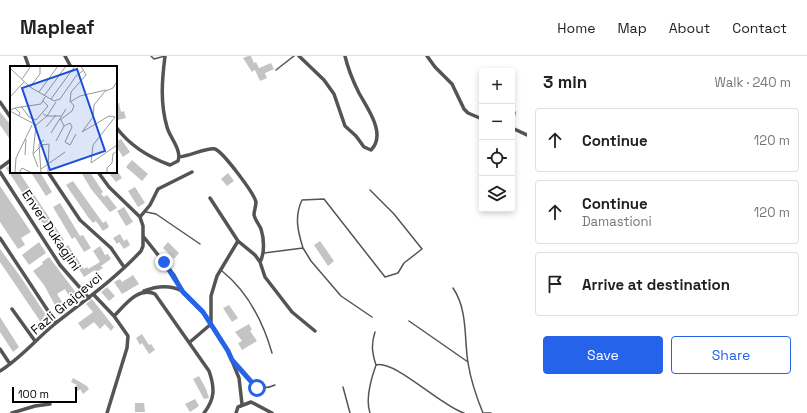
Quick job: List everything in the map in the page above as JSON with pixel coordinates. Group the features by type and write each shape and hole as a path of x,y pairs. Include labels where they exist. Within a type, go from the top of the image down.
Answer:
{"street":[{"path":"25,56 29,66"},
{"path":"65,56 70,66"},
{"path":"165,56 161,91 166,126 179,157"},
{"path":"299,56 324,80 334,94 345,126 356,136 364,147 371,150 376,142 374,120 349,72 345,56"},
{"path":"427,56 434,67 452,84 468,113 479,118"},
{"path":"0,102 10,117"},
{"path":"117,129 135,148 155,160 170,165 175,164 179,157"},
{"path":"515,129 527,135"},
{"path":"179,157 196,154 210,148 216,149 235,169 252,193 256,203 254,216 261,229 262,253 260,262"},
{"path":"0,168 10,161"},
{"name":"Enver Dukagjini","path":"0,172 60,265 89,298"},
{"path":"140,217 158,189 192,172"},
{"path":"49,173 80,220 111,248 124,267"},
{"path":"99,173 109,187 140,217 143,226 143,236 174,275 183,292"},
{"path":"210,198 238,242 255,255 260,262 265,277 292,312 315,331"},
{"name":"Fazli Grajqevci","path":"0,371 56,323 89,298 134,258 141,251 143,236"},
{"path":"0,238 56,323"},
{"path":"190,342 211,324 211,296 220,270 238,242"},
{"path":"114,316 135,296 151,288 172,286 183,292 203,312 232,360 239,378 242,404"},
{"path":"142,292 156,294 209,371 213,383 212,399 204,413"},
{"path":"93,294 114,316 128,336 127,348 107,413"},
{"path":"12,309 35,341"},
{"path":"0,348 10,364"},
{"path":"236,413 238,407 242,404 251,402 272,413"},
{"path":"12,413 35,406 50,404"}],"lane":[{"path":"151,56 154,59 165,56"},
{"path":"276,70 294,56"},
{"path":"370,190 394,214 422,249 404,263 398,273 385,277 324,199 302,200 299,207 297,229 303,248 311,261 341,296 372,318"},
{"path":"144,212 156,214 200,244"},
{"path":"262,253 303,248"},
{"path":"220,270 234,281 256,313 265,329 272,353"},
{"path":"453,288 458,296 464,316 468,362 474,391 484,413 491,413"},
{"path":"410,321 468,362"},
{"path":"370,413 368,401 376,365 372,352 372,340 375,332"},
{"path":"232,360 257,388 265,389 275,385"},
{"path":"376,365 387,365 401,372 417,386 464,413"},
{"path":"343,387 350,413"}],"building":[{"path":"251,56 254,63 256,62 259,68 271,63 274,69 265,73 267,78 260,81 255,70 252,72 243,58"},
{"path":"117,103 119,103 121,112 124,111 126,118 118,120"},
{"path":"0,112 10,124 10,140 0,125"},
{"path":"121,139 130,152 123,157 117,148 117,141"},
{"path":"132,160 148,174 142,181 126,167"},
{"path":"10,165 10,173 20,173 64,240 57,245 6,168"},
{"path":"118,172 122,178 116,182 109,173"},
{"path":"41,173 52,192 46,196 32,174"},
{"path":"82,173 91,173 103,192 101,194 104,197 107,195 117,208 110,212 91,189"},
{"path":"228,173 234,181 227,186 221,179"},
{"path":"73,181 103,223 106,221 109,227 103,231 96,221 93,223 88,217 66,185"},
{"path":"0,186 31,232 21,238 25,245 18,249 0,222"},
{"path":"135,187 145,203 138,207 128,191"},
{"path":"60,203 80,236 83,235 91,248 84,252 75,237 72,239 53,207"},
{"path":"124,207 133,222 126,226 117,211"},
{"path":"120,234 124,241 127,239 130,245 124,249 119,242 117,244 113,238"},
{"path":"320,241 334,261 328,266 314,245"},
{"path":"39,242 46,253 29,265 22,255"},
{"path":"168,242 179,253 174,259 163,248"},
{"path":"68,245 84,269 87,267 88,269 100,262 93,251 100,246 105,255 108,254 111,259 101,266 103,268 96,272 95,270 84,277 79,269 76,271 61,250"},
{"path":"0,249 46,315 43,317 47,325 41,329 37,323 40,321 0,262"},
{"path":"49,257 77,294 70,298 65,289 57,294 64,305 57,309 44,285 33,271 43,264 42,262"},
{"path":"133,275 139,284 122,294 114,282 120,279 122,282"},
{"path":"107,287 115,296 109,301 101,292"},
{"path":"92,299 114,327 111,331 105,324 100,329 94,322 83,330 78,323 93,312 86,304"},
{"path":"229,305 238,318 232,322 223,308"},
{"path":"0,317 19,347 13,352 0,332"},
{"path":"249,324 252,330 250,331 257,341 242,350 238,343 242,341 235,332"},
{"path":"142,334 149,345 151,344 155,350 149,354 142,343 140,345 136,338"},
{"path":"199,376 209,398 204,399 193,379"},
{"path":"73,378 87,386 89,389 83,394 80,389 78,391 74,388 77,385 71,382"},
{"path":"195,399 199,406 190,412 185,404"},
{"path":"135,403 144,403 145,412 135,412"}],"route":[{"path":"164,262 174,275 183,292 203,312 220,341 228,351 232,360 257,388"}]}
